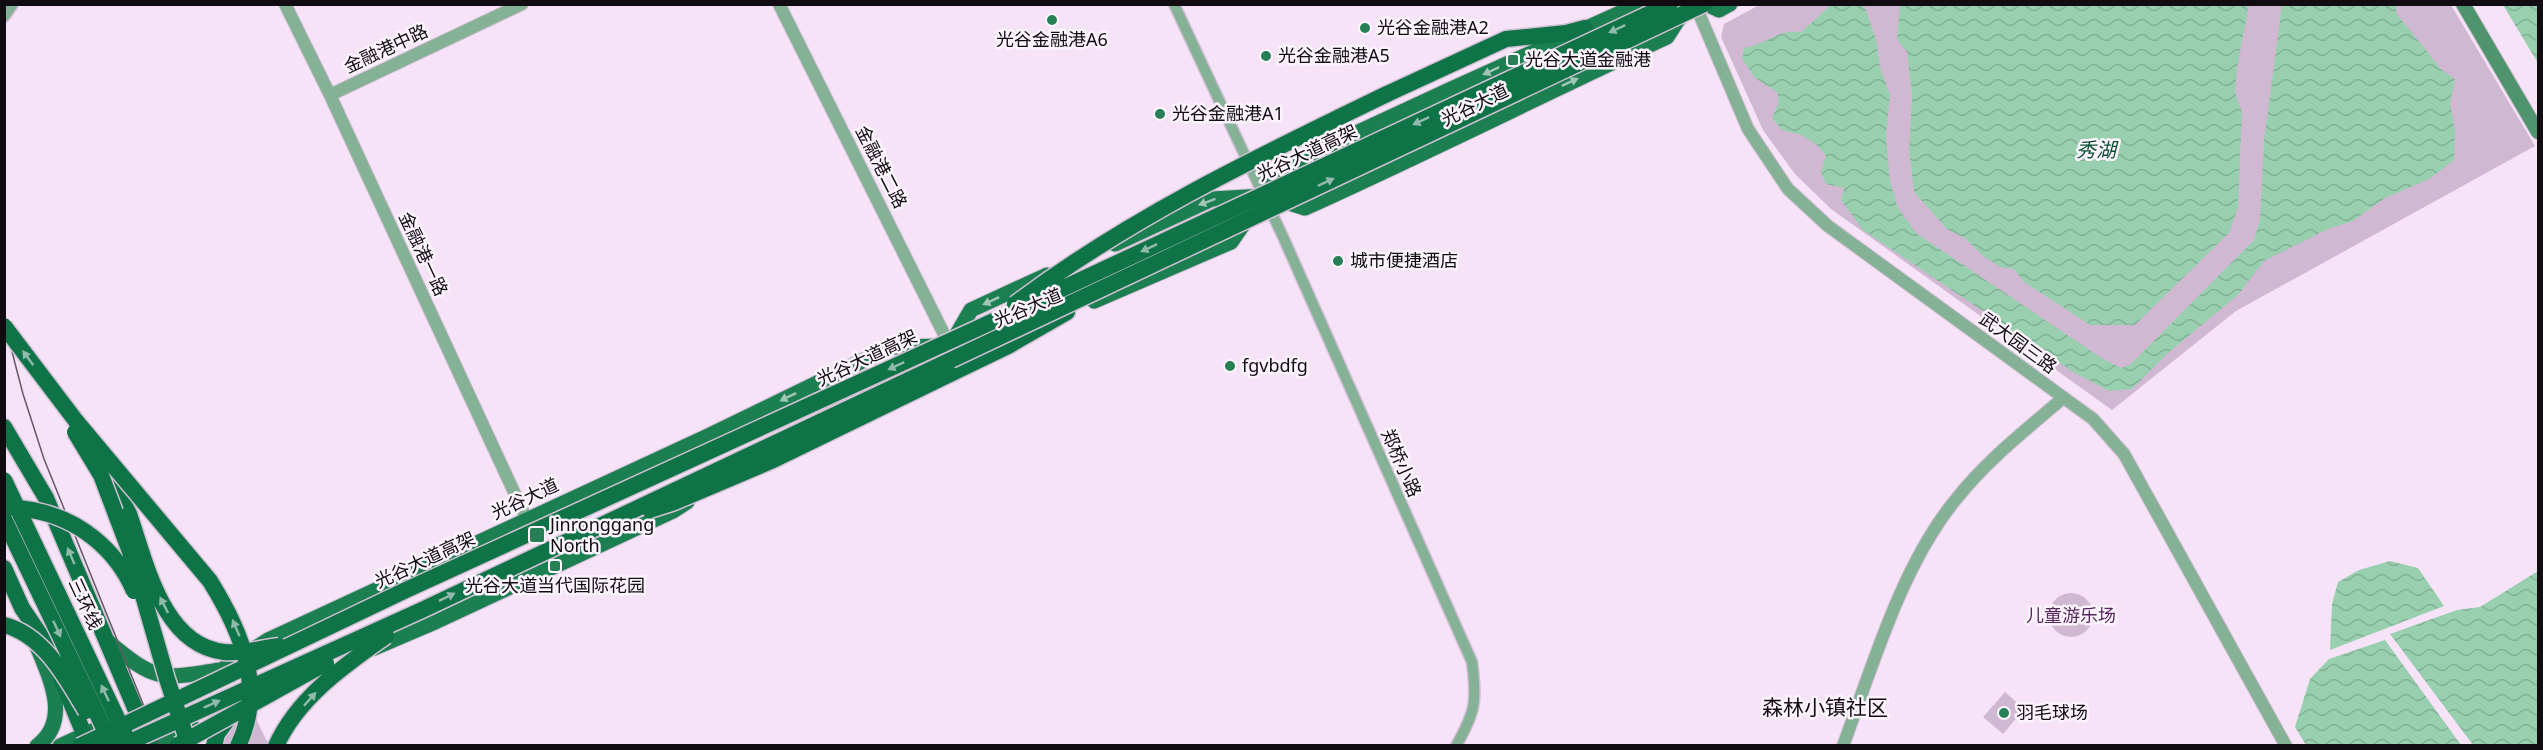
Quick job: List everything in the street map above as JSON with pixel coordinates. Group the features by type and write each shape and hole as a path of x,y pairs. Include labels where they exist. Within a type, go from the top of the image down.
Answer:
{"highway":[{"name":"光谷大道高架","path":"85,742 406,590 987,324 1670,4"},
{"name":"光谷大道高架","path":"121,746 422,610 1705,4"},
{"path":"987,324 1041,284 1182,196 1387,94 1506,39 1566,33 1585,28"},
{"path":"598,525 672,503 760,466 1008,346 1067,312"},
{"path":"4,326 76,421 210,581 237,629 249,668 252,691 244,735 238,746"},
{"path":"45,382 101,475 132,557 189,746"},
{"path":"76,421 112,478 129,514 157,593 172,621 203,646 224,652 298,643"},
{"path":"4,427 46,498 152,746"},
{"name":"三环线","path":"4,480 130,746"},
{"path":"4,507 52,514 81,528 105,547 127,575 159,650"},
{"name":"三环线","path":"4,519 112,746"},
{"path":"4,568 22,608 45,642 85,742"},
{"path":"276,746 284,727 331,676 422,610"},
{"path":"4,625 13,627 49,654 85,710 103,746"},
{"path":"177,746 329,662 372,632"},
{"path":"214,746 217,734 235,710"}],"main road":[{"name":"光谷大道","path":"60,746 85,742 136,710 226,669 268,640 708,436 891,347 989,346 1230,242 1286,166 1640,4"},
{"name":"光谷大道","path":"152,746 235,710 273,690 435,622 673,511 737,468 910,385 950,346 971,310 1212,199 1264,196 1305,208 1666,37 1687,4"},
{"path":"1705,4 1719,10 1730,4"},
{"path":"2463,4 2538,132"},
{"path":"2472,4 2538,115"},
{"path":"22,608 50,678 57,704 53,724 45,740 36,746"},
{"path":"106,640 148,672 172,678 226,669"}],"street":[{"path":"4,17 13,4"},
{"name":"金融港一路","path":"285,4 330,95 526,520"},
{"name":"金融港中路","path":"330,95 522,4"},
{"name":"金融港二路","path":"780,4 950,346"},
{"name":"郑桥小路","path":"1174,4 1264,196 1472,662 1477,695 1470,721 1456,746"},
{"name":"武大园三路","path":"1695,4 1748,129 1788,189 1828,226 2093,419 2124,454 2286,746"},
{"path":"1843,746 1887,629 1921,551 1956,498 2063,398"}],"green space":[{"path":"1761,4 2451,5 2535,146 2236,311 2112,410 1831,209 1795,174 1763,130 1721,37 1724,24"},
{"name":"儿童游乐场","path":"2071,593 2086,600 2093,615 2086,630 2071,637 2056,630 2049,615 2056,600"},
{"name":"羽毛球场","path":"2005,692 2024,709 2003,734 1983,717"},
{"path":"252,711 269,745 220,746 222,734"}],"water":[{"path":"1832,4 1861,5 1865,8 1876,39 1880,67 1890,95 1886,136 1890,181 1898,208 1916,233 2103,359 2121,368 2130,365 2254,240 2260,219 2264,141 2282,5 2396,5 2396,13 2442,70 2455,79 2450,103 2455,131 2454,160 2429,179 2385,198 2353,221 2328,229 2264,261 2238,295 2168,353 2132,389 2109,391 2073,372 1863,230 1841,200 1844,188 1826,184 1821,172 1826,156 1816,144 1801,135 1782,130 1772,118 1779,102 1777,92 1755,78 1742,59 1744,48 1785,32 1801,32"},
{"name":"秀湖","path":"1900,5 2249,5 2237,68 2235,92 2242,112 2238,207 2229,233 2135,325 2090,325 2024,282 2014,269 2000,267 1982,255 1966,239 1947,229 1914,192 1909,149 1912,96 1907,52 1897,39"},
{"path":"2503,5 2538,5 2538,63"},
{"path":"2390,561 2418,568 2444,606 2330,650 2332,604 2338,582 2359,570"},
{"path":"2538,571 2538,744 2473,745 2390,634 2457,610 2480,607"},
{"path":"2385,640 2461,745 2306,745 2295,727 2310,679 2329,659"}],"tram line":[{"path":"4,321 23,394 44,459 160,746"}],"place":[{"name":"光谷金融港A6","path":"1052,20"},
{"name":"光谷金融港A2","path":"1365,28"},
{"name":"光谷金融港A5","path":"1266,56"},
{"name":"光谷大道金融港","path":"1513,60"},
{"name":"光谷金融港A1","path":"1160,114"},
{"name":"城市便捷酒店","path":"1338,261"},
{"name":"fgvbdfg","path":"1230,366"},
{"name":"Jinronggang North","path":"537,535"},
{"name":"光谷大道当代国际花园","path":"555,566"},
{"name":"羽毛球场","path":"2004,713"}],"district":[{"name":"森林小镇社区","path":"1825,708"}]}
